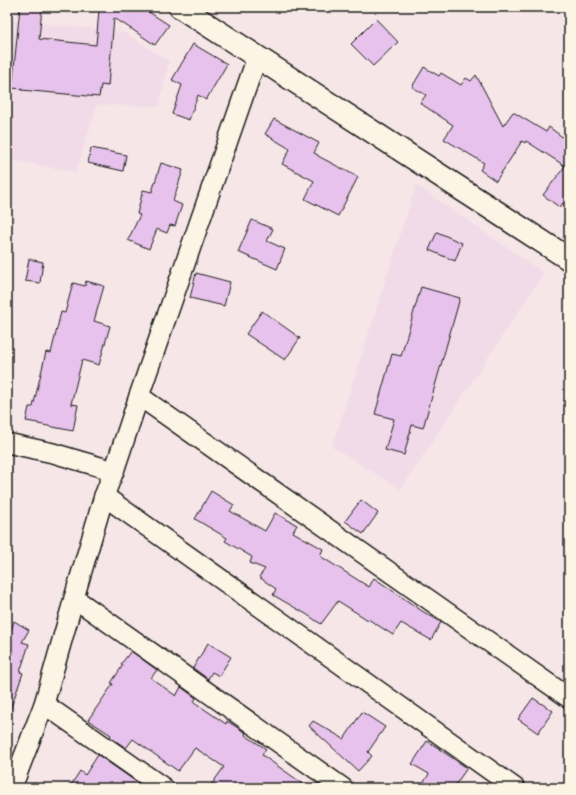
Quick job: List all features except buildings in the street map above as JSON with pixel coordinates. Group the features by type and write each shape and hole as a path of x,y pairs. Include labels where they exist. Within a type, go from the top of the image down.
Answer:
{"main road":[{"path":"180,7 569,259"}],"street":[{"path":"13,788 44,704 104,496 114,471 257,57"},
{"path":"139,396 569,698"},
{"path":"7,443 53,452 114,471"},
{"path":"104,496 515,788"},
{"path":"74,598 344,788"},
{"path":"44,704 164,788"}],"shaded area":[{"path":"7,20 123,32 169,61 159,106 97,105 76,172 7,159"},
{"path":"416,185 544,273 401,489 332,447"}]}
